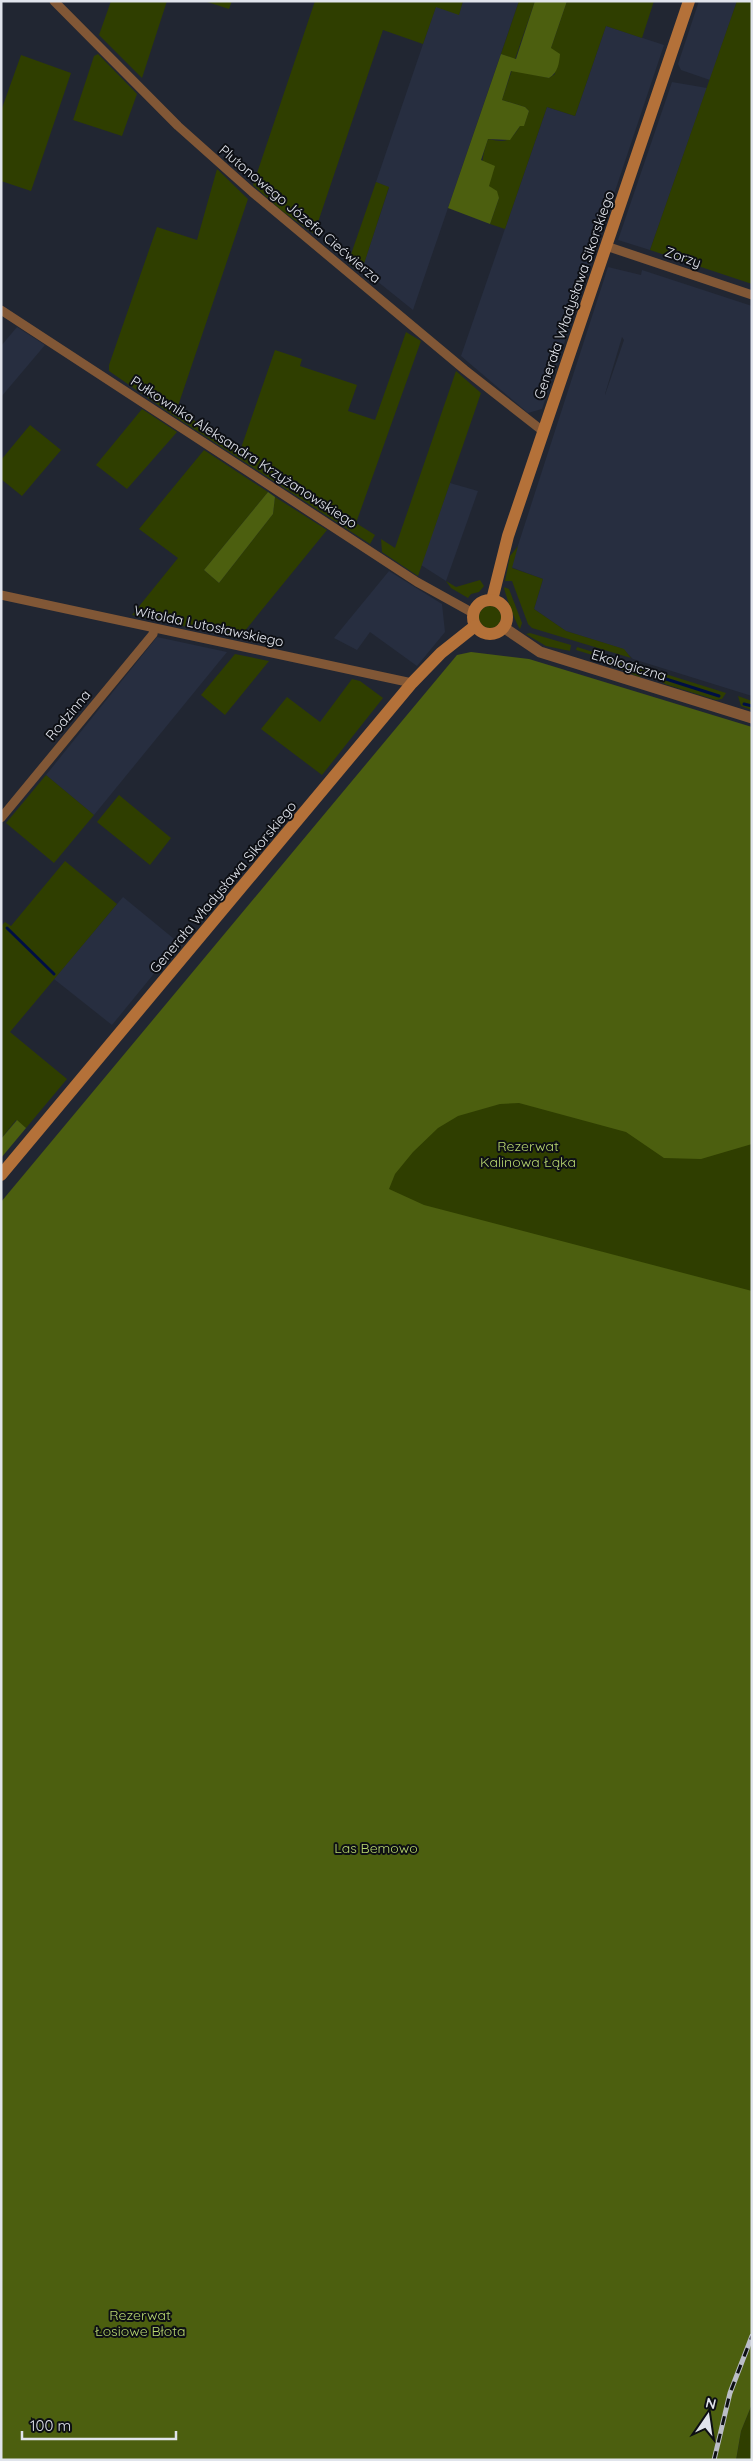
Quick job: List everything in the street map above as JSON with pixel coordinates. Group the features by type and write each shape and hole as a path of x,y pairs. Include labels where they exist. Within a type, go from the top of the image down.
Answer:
{"main road":[{"name":"Generała Władysława Sikorskiego","path":"492,600 508,536 689,1"},
{"path":"492,600 504,609 507,617 503,627 497,633 483,633 475,626 474,612 480,603 492,600"},
{"name":"Generała Władysława Sikorskiego","path":"1,1175 412,684 446,648 475,626"}],"street":[{"name":"Plutonowego Józefa Ciećwierza","path":"54,1 178,126 252,192 465,370 544,432"},
{"name":"Zorzy","path":"606,246 752,295"},
{"name":"Pułkownika Aleksandra Krzyżanowskiego","path":"1,310 417,582 474,612"},
{"name":"Witolda Lutosławskiego","path":"1,595 412,684"},
{"name":"Ekologiczna","path":"503,627 540,652 752,718"},
{"name":"Rodzinna","path":"1,818 153,634 154,629"}],"shaded area":[{"path":"463,1 519,1 413,310 362,269 389,188 376,182 436,6 459,14"},
{"path":"699,1 737,1 710,80 681,70 678,64"},
{"path":"606,26 664,45 542,409 528,413 461,356 547,107 575,116"},
{"path":"672,82 707,88 650,250 618,240"},
{"path":"608,267 641,275 642,270 752,306 752,696 633,659 623,649 566,631 534,609 543,579 511,567","holes":["622,337 624,340 605,395"]},
{"path":"17,327 45,345 1,397 1,346"},
{"path":"450,483 478,491 446,581 421,565"},
{"path":"389,571 442,604 445,632 417,666 370,632 357,650 334,638"},
{"path":"157,637 227,652 94,815 46,775"},
{"path":"123,897 179,943 112,1025 54,979"}],"green space":[{"path":"111,1 167,1 142,78 99,35"},
{"path":"204,1 232,1 229,9"},
{"path":"315,1 463,1 459,15 436,7 423,44 383,30 314,234 282,211 253,185"},
{"path":"519,1 535,1 515,59 501,54"},
{"path":"535,1 567,1 551,48 560,54 559,61 556,70 549,78 511,71 502,100 525,107 529,111 524,126 520,126 510,140 488,139 481,160 495,166 489,186 497,191 499,198 490,224 448,208 501,54 516,59"},
{"path":"567,1 654,1 642,38 606,26 575,116 547,107 505,229 490,224 499,198 488,184 483,171 485,148 488,139 504,141 510,138 520,126 524,125 529,111 525,107 502,100 512,70 549,78 555,74 551,48"},
{"path":"737,1 752,1 752,284 650,250"},
{"path":"98,54 137,94 122,136 73,120 94,56"},
{"path":"21,55 71,73 31,191 1,181 1,111"},
{"path":"217,169 248,199 177,409 240,451 275,350 302,359 300,366 357,385 348,411 375,420 406,332 421,341 356,523 375,535 370,544 174,416 109,371 109,365 157,227 197,240"},
{"path":"376,182 389,187 361,273 348,263"},
{"path":"456,371 481,393 418,576 382,552 381,539 395,548"},
{"path":"142,409 177,432 127,489 96,465"},
{"path":"30,425 61,450 22,496 1,479 1,460"},
{"path":"204,450 268,492 204,570 219,583 273,514 275,497 327,530 239,638 132,615 178,558 139,529"},
{"path":"268,492 275,497 273,514 219,583 204,570"},
{"path":"518,546 512,568 543,579 534,609 566,631 624,649 631,658 532,628 528,624 512,581 505,581 510,556"},
{"path":"480,580 484,586 479,592 471,594 468,598 451,588 446,581 456,587"},
{"path":"504,587 509,589 522,623 520,629 511,609"},
{"path":"490,606 498,609 501,617 498,625 490,628 482,625 479,617 482,609"},
{"path":"530,633 571,645 570,651 546,646 526,634"},
{"path":"577,647 648,669 648,671 639,677 599,660 599,657 576,650"},
{"name":"Las Bemowo","path":"471,652 529,659 752,727 752,1144 701,1159 664,1158 626,1132 519,1103 500,1104 458,1116 438,1128 413,1152 395,1174 389,1189 424,1205 752,1291 752,2404 741,2431 736,2460 1,2460 1,1202 457,655"},
{"path":"235,654 269,661 225,715 201,695"},
{"path":"659,672 726,693 722,699 716,700 665,684 661,681"},
{"path":"352,679 360,681 383,698 322,775 261,729 287,697 320,722"},
{"path":"738,696 752,701 752,710 741,706"},
{"path":"46,775 94,815 54,863 6,823"},
{"path":"119,795 171,838 150,865 97,822"},
{"path":"65,861 117,904 10,1032 67,1079 26,1128 16,1120 1,1139 1,926 5,922 11,926"},
{"name":"Rezerwat Kalinowa Łąka","path":"503,1077 752,1135 752,1299 329,1191"},
{"path":"17,1120 26,1128 1,1158 1,1139"},
{"path":"752,2404 752,2460 736,2460 741,2431"}],"waterway":[{"path":"666,679 719,696"},
{"path":"744,704 752,706"},
{"path":"7,928 54,974"}],"railway":[{"path":"714,2460 730,2393 752,2336"}],"park label":[{"name":"Rezerwat Łosiowe Błota","path":"140,2324"}]}
